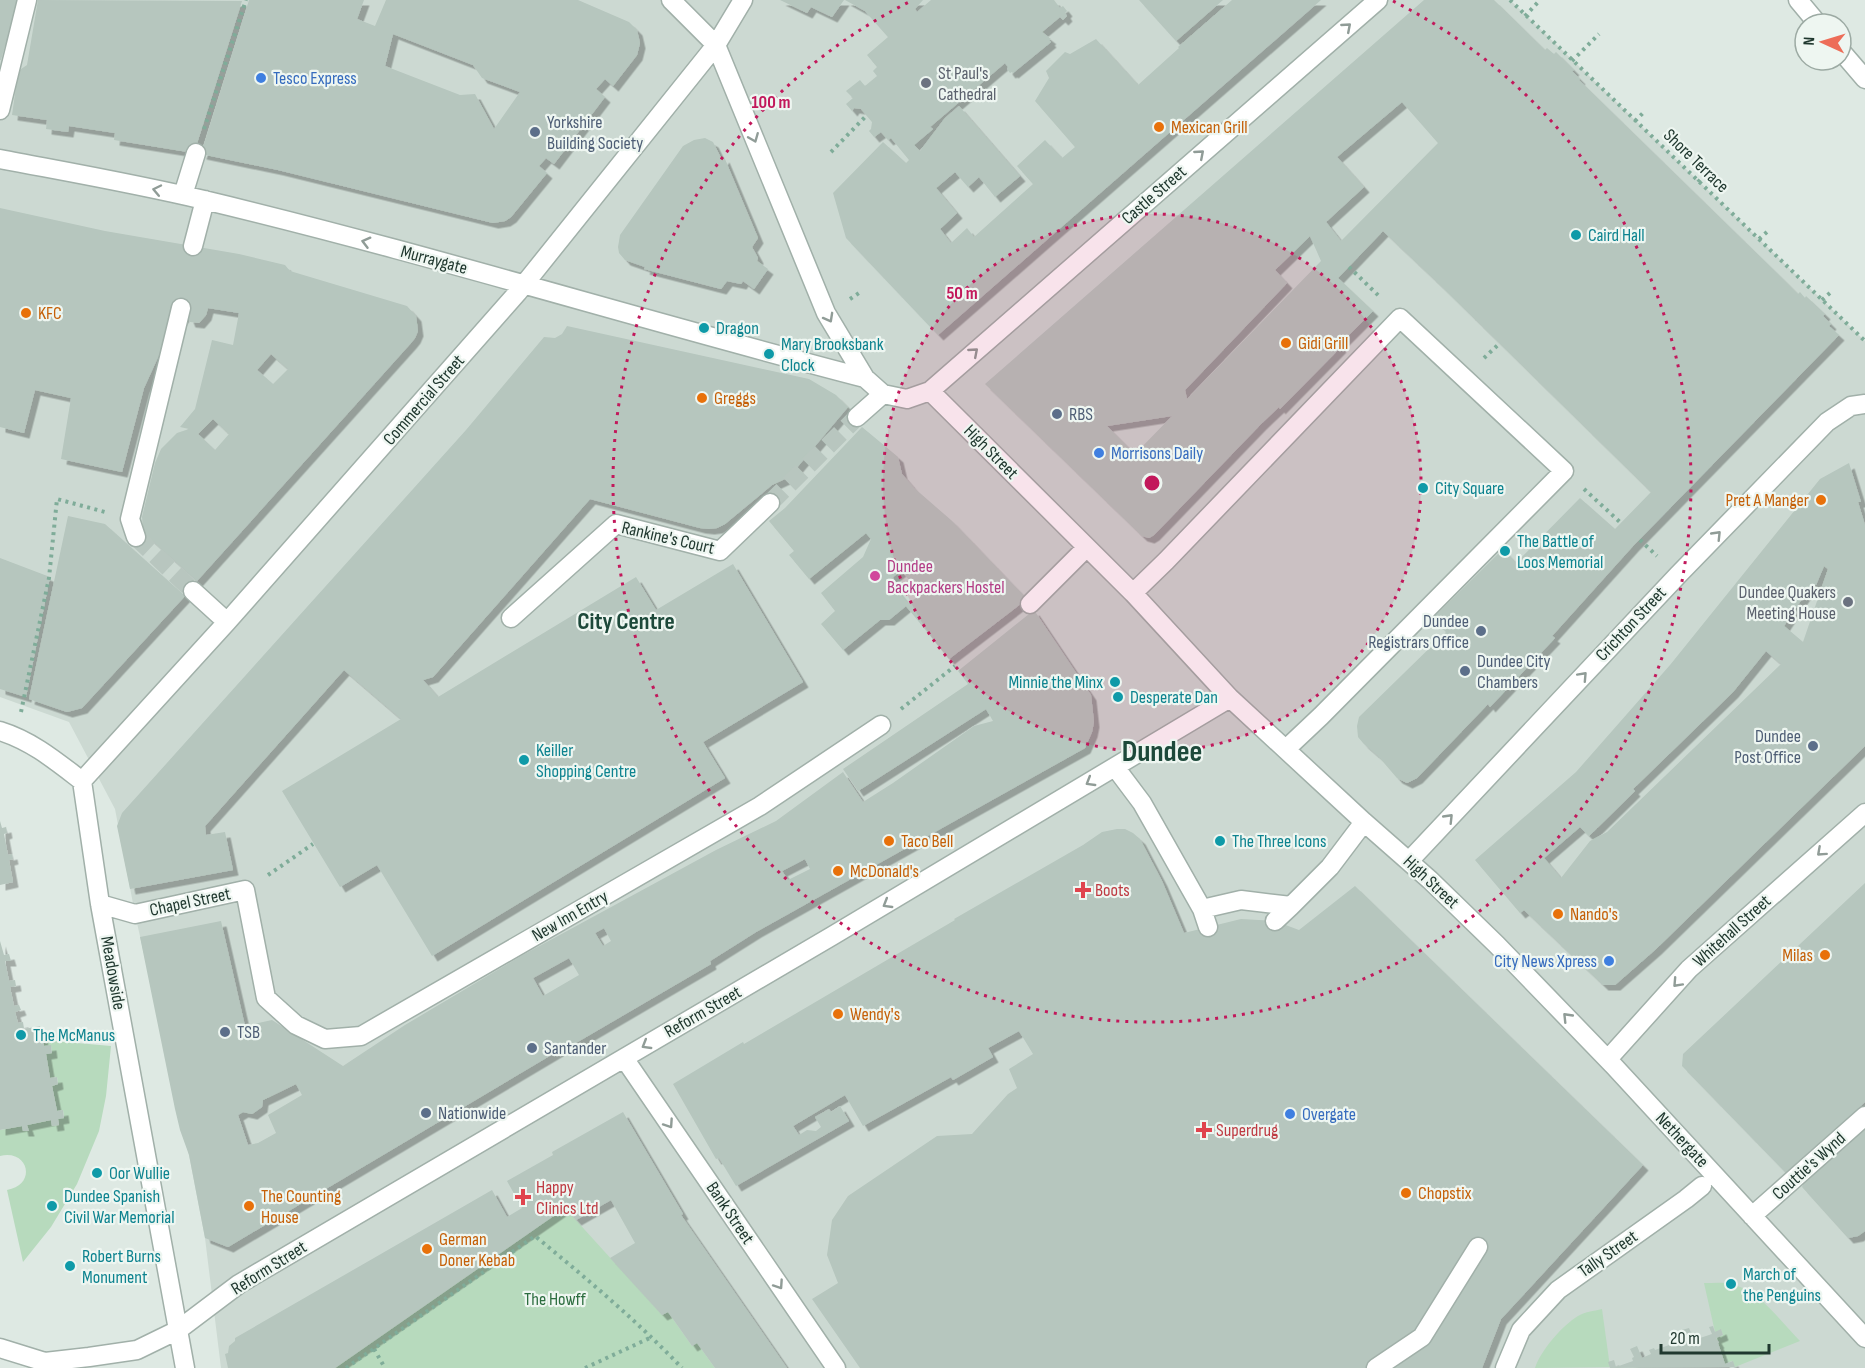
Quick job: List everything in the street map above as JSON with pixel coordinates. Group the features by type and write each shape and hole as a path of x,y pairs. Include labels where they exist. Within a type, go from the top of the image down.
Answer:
{"street":[{"path":"0,110 27,0"},
{"path":"671,0 716,45 826,313 865,378 883,394 907,399 930,391"},
{"name":"Commercial Street","path":"82,781 409,418 524,284 716,45 743,0"},
{"name":"Castle Street","path":"930,391 1378,0"},
{"path":"1798,0 1808,12"},
{"path":"1853,65 1865,79"},
{"path":"183,195 196,153"},
{"name":"Murraygate","path":"0,159 205,200 524,284 865,378"},
{"path":"193,246 205,200"},
{"path":"133,528 181,308"},
{"path":"1133,593 1400,318 1564,471 1286,749"},
{"name":"High Street","path":"930,391 1133,593 1230,698 1409,861 1497,945"},
{"path":"857,417 883,394"},
{"name":"Crichton Street","path":"1409,861 1678,575 1827,422 1851,406 1865,404"},
{"name":"Rankine's Court","path":"511,618 616,524 720,551 770,503"},
{"path":"1030,604 1086,548"},
{"path":"193,591 227,622"},
{"name":"Reform Street","path":"178,1330 239,1284 1230,698"},
{"name":"New Inn Entry","path":"244,890 266,998 296,1025 325,1039 361,1036 760,806 881,725"},
{"path":"8,734 42,750 82,781"},
{"path":"1115,767 1142,803 1202,909 1208,927"},
{"name":"Meadowside","path":"82,781 100,904 185,1368"},
{"name":"Whitehall Street","path":"1608,1059 1689,969 1865,813"},
{"path":"1275,921 1330,867 1364,822"},
{"name":"Chapel Street","path":"100,904 135,914 244,890"},
{"path":"1202,909 1241,900 1291,906"},
{"name":"Nethergate","path":"1497,945 1608,1059 1865,1338"},
{"name":"Bank Street","path":"624,1058 836,1368"},
{"name":"Couttie's Wynd","path":"1752,1216 1865,1116"},
{"name":"Tally Street","path":"1505,1368 1521,1330 1558,1290 1702,1186"},
{"path":"1376,1368 1422,1337 1478,1247"},
{"path":"0,1348 44,1365 137,1350 178,1330"}],"path":[{"path":"196,153 246,0"},
{"name":"Shore Terrace","path":"1510,0 1865,341"},
{"path":"1526,16 1540,0"},
{"path":"1572,60 1599,34"},
{"path":"1635,121 1644,112"},
{"path":"831,153 867,115"},
{"path":"1698,182 1706,173"},
{"path":"1759,239 1767,232"},
{"path":"1349,267 1400,318"},
{"path":"1822,300 1830,293"},
{"path":"1564,471 1621,523"},
{"path":"8,734 49,578 57,499 133,528"},
{"path":"881,725 955,666"},
{"path":"244,890 313,844"},
{"path":"346,1368 535,1236 652,1337 682,1368"},
{"path":"585,1368 652,1337"},
{"path":"374,1349 385,1368"}],"shaded area":[{"path":"0,0 1510,0 1865,341 1865,1368 221,1368 205,1238 189,1155 135,914 115,809 69,722 0,697"}],"green space":[{"path":"43,1040 111,1046 106,1096 99,1131 77,1184 51,1227 23,1262 7,1190 23,1182 26,1169 18,1158 10,1155 0,1156 0,1130 22,1126 23,1131 28,1131 27,1125 51,1120 52,1126 59,1125 58,1119 64,1117 63,1110 57,1111 52,1086 58,1084 57,1077 50,1078 46,1054 52,1053 51,1046 44,1046"},
{"name":"The Howff","path":"565,1208 662,1315 668,1312 692,1346 697,1343 715,1368 335,1368"},
{"path":"1704,1283 1732,1284 1752,1293 1800,1341 1735,1367 1732,1361 1725,1364 1716,1338 1723,1335 1721,1330 1715,1332"},
{"path":"1602,1309 1610,1367 1535,1368 1547,1346 1565,1326 1580,1315"}],"building":[{"path":"0,0 18,0 1,60 0,60"},
{"path":"38,0 242,1 194,153 114,140 115,133 69,126 68,132 46,129 47,120 12,115 18,73 27,65"},
{"path":"249,0 364,0 357,19 375,26 386,0 578,0 629,22 637,30 640,43 637,55 613,86 605,79 596,89 605,97 554,164 546,158 539,166 547,173 511,217 505,221 493,223 278,170 201,154","holes":["393,34 473,65 482,78 520,92 494,129 475,94 460,95 385,66"]},
{"path":"780,0 844,0 832,17 811,7 807,13"},
{"path":"845,0 923,0 915,9 917,12 931,0 1054,0 1060,8 1063,6 1067,11 1065,13 1067,16 1063,20 1060,17 1042,32 1051,39 1049,40 1051,42 1013,73 1010,73 1005,63 930,127 933,129 914,145 920,151 945,118 959,106 1020,176 995,197 979,177 968,187 955,172 936,188 957,213 940,229 951,243 967,228 974,237 1033,184 1017,166 1045,140 1062,158 1075,147 1035,101 1049,78 1046,71 1065,52 1070,54 1096,39 1138,85 1232,0 1321,0 938,335 846,238 833,193 883,142 906,163 909,160 891,138 888,140 881,132 874,137 869,131 872,122 861,109 854,108 852,111 846,104 853,98 846,91 860,80 865,86 877,76 873,71 877,67 867,55 888,37 865,11"},
{"path":"1139,0 1223,0 1176,41"},
{"path":"1424,0 1494,0 1545,50 1547,48 1554,54 1556,52 1574,70 1572,71 1579,80 1798,294 1800,292 1805,298 1806,296 1825,314 1823,316 1831,324 1829,326 1839,335 1633,546 1552,636 1555,638 1490,707 1488,704 1417,778 1407,783 1397,778 1363,743 1358,737 1357,726 1359,717 1446,632 1433,618 1503,549 1516,563 1580,498 1615,529 1651,492 1438,283 1383,231 1338,278 1373,311 1280,409 1279,407 1261,424 1149,538 1142,536 985,384","holes":["1402,102 1438,143 1341,241 1326,222 1364,187 1337,157","1310,236 1321,261 1187,399 1185,390 1287,283 1275,270","1172,416 1135,454 1107,426"]},
{"path":"705,138 713,142 722,160 724,157 758,238 752,247 758,258 757,261 768,269 754,289 743,281 741,284 727,281 721,289 644,269 645,267 625,260 619,253 620,235 683,146 694,140"},
{"path":"0,208 105,231 239,254 285,265 290,271 407,306 416,316 418,331 411,343 197,581 146,535 142,517 155,463 161,449 177,433 189,429 180,427 195,409 212,340 233,345 239,313 208,308 206,315 199,323 190,322 189,309 164,344 144,388 122,472 61,459 71,398 35,390 24,433 0,427","holes":["271,354 288,369 273,384 257,370","213,419 229,434 215,450 198,434"]},
{"path":"567,326 809,379 836,395 848,407 789,477 772,485 717,528 700,528 590,499 433,677 423,680 438,697 636,577 656,610 733,564 803,682 703,742 725,778 432,956 377,865 340,887 282,791 401,719 344,670 205,826 206,835 225,832 233,870 130,889 117,826 122,813 466,430 544,337 555,338 562,334"},
{"path":"862,427 898,457 902,474 914,488 952,521 1027,599 949,659 906,606 889,620 880,620 843,650 821,624 835,611 821,593 863,557 871,539 866,533 809,579 789,555 794,551 769,521 785,508","holes":["901,571 923,594 908,603 896,589 893,577"]},
{"path":"1849,463 1861,502 1858,502 1865,525 1865,746 1656,949 1615,985 1603,985 1524,910 1520,913 1475,860 1576,772 1670,665 1820,479","holes":["1824,566 1828,569 1803,642 1784,626 1812,584 1816,585","1766,651 1781,664 1607,832 1590,841 1561,878 1544,858 1580,827 1589,836 1635,791 1633,789 1733,692"]},
{"path":"68,516 105,524 185,596 82,708 67,712 29,699"},
{"path":"0,558 50,577 26,697 0,689"},
{"path":"1034,610 1091,695 1094,722 1085,748 756,932 710,961 711,964 569,1047 568,1045 228,1247 205,1238 189,1155 175,1109 140,937 221,921 245,1026 272,1020 343,1066 405,1025 521,956 716,850 776,821 843,772 863,802 974,726 993,721 986,709 858,791 843,769 968,684 958,671","holes":["805,859 810,869 788,880 782,871","604,928 611,941 603,946 595,933","569,958 579,975 543,996 533,978","296,1084 302,1095 268,1115 276,1133 258,1143 248,1145 238,1115 243,1112 252,1114 262,1107 263,1100"]},
{"path":"0,821 2,828 6,827 7,833 4,834 8,855 12,854 13,859 9,860 13,882 0,885"},
{"name":"Overgate","path":"1125,829 1140,839 1162,881 1184,933 1241,919 1275,921 1299,930 1355,886 1643,1165 1501,1319 1482,1368 860,1368 812,1299 838,1283 827,1255 832,1220 848,1196 937,1136 972,1134 1008,1094 1017,1088 1009,1069 1033,1054 1019,1031 988,1048 993,1057 953,1080 951,1077 863,1126 845,1095 793,1126 799,1135 807,1130 816,1131 821,1127 815,1117 829,1109 831,1112 840,1106 849,1121 736,1186 719,1158 716,1159 673,1084 1102,832"},
{"path":"1865,883 1865,1102 1787,1174 1682,1066 1683,1054"},
{"name":"The McManus","path":"0,941 4,955 9,954 11,961 5,961 9,981 15,980 16,986 10,987 14,1006 19,1005 21,1010 15,1012 18,1023 23,1022 24,1029 40,1026 44,1046 51,1045 52,1053 46,1054 50,1078 57,1077 58,1084 52,1086 57,1111 63,1110 64,1118 58,1119 59,1125 52,1126 51,1120 27,1125 29,1131 23,1131 22,1126 0,1130"},
{"path":"623,1112 683,1214 681,1215 787,1368 715,1368 697,1343 692,1346 668,1312 662,1315 610,1258 635,1243 611,1200 576,1220 565,1208 335,1368 228,1368 225,1354 228,1353 229,1346 235,1338 492,1190 507,1217 522,1208 507,1181 553,1155 552,1152"},
{"path":"1865,1127 1865,1231 1858,1236 1848,1238 1802,1187 1805,1180"},
{"path":"1713,1326 1715,1332 1721,1329 1723,1335 1716,1338 1725,1364 1733,1361 1735,1367 1610,1368 1608,1362 1614,1360 1616,1367 1633,1361 1634,1357 1630,1349 1637,1346 1642,1358 1651,1354 1649,1350 1672,1344 1671,1342 1676,1341 1677,1346 1686,1343 1682,1330 1689,1328 1694,1340 1712,1334 1709,1327"}],"tunnel":[{"path":"770,503 857,417"},
{"path":"136,537 193,591"}],"place":[{"name":"Tesco Express","path":"261,78"},
{"name":"St Paul's Cathedral","path":"926,83"},
{"name":"Mexican Grill","path":"1159,127"},
{"name":"Yorkshire Building Society","path":"535,132"},
{"name":"Caird Hall","path":"1576,235"},
{"name":"KFC","path":"26,313"},
{"name":"Dragon","path":"704,328"},
{"name":"Gidi Grill","path":"1286,343"},
{"name":"Mary Brooksbank Clock","path":"769,354"},
{"name":"Greggs","path":"702,398"},
{"name":"RBS","path":"1057,414"},
{"name":"Morrisons Daily","path":"1099,453"},
{"name":"City Square","path":"1423,488"},
{"name":"Pret A Manger","path":"1821,500"},
{"name":"The Battle of Loos Memorial","path":"1505,551"},
{"name":"Dundee Backpackers Hostel","path":"875,576"},
{"name":"Dundee Quakers Meeting House","path":"1848,602"},
{"name":"Dundee Registrars Office","path":"1481,631"},
{"name":"Dundee City Chambers","path":"1465,671"},
{"name":"Minnie the Minx","path":"1115,682"},
{"name":"Desperate Dan","path":"1118,697"},
{"name":"Dundee Post Office","path":"1813,746"},
{"name":"Keiller Shopping Centre","path":"524,760"},
{"name":"Taco Bell","path":"889,841"},
{"name":"The Three Icons","path":"1220,841"},
{"name":"McDonald's","path":"838,871"},
{"name":"Boots","path":"1083,890"},
{"name":"Nando's","path":"1558,914"},
{"name":"Milas","path":"1825,955"},
{"name":"City News Xpress","path":"1609,961"},
{"name":"Wendy's","path":"838,1014"},
{"name":"TSB","path":"225,1032"},
{"name":"The McManus","path":"21,1035"},
{"name":"Santander","path":"532,1048"},
{"name":"Nationwide","path":"426,1113"},
{"name":"Overgate","path":"1290,1114"},
{"name":"Superdrug","path":"1204,1130"},
{"name":"Oor Wullie","path":"97,1173"},
{"name":"Chopstix","path":"1406,1193"},
{"name":"Happy Clinics Ltd","path":"523,1197"},
{"name":"Dundee Spanish Civil War Memorial","path":"52,1206"},
{"name":"The Counting House","path":"249,1206"},
{"name":"German Doner Kebab","path":"427,1249"},
{"name":"Robert Burns Monument","path":"70,1266"},
{"name":"March of the Penguins","path":"1731,1284"}],"district":[{"name":"City Centre","path":"626,621"},
{"name":"Dundee","path":"1162,752"}]}
